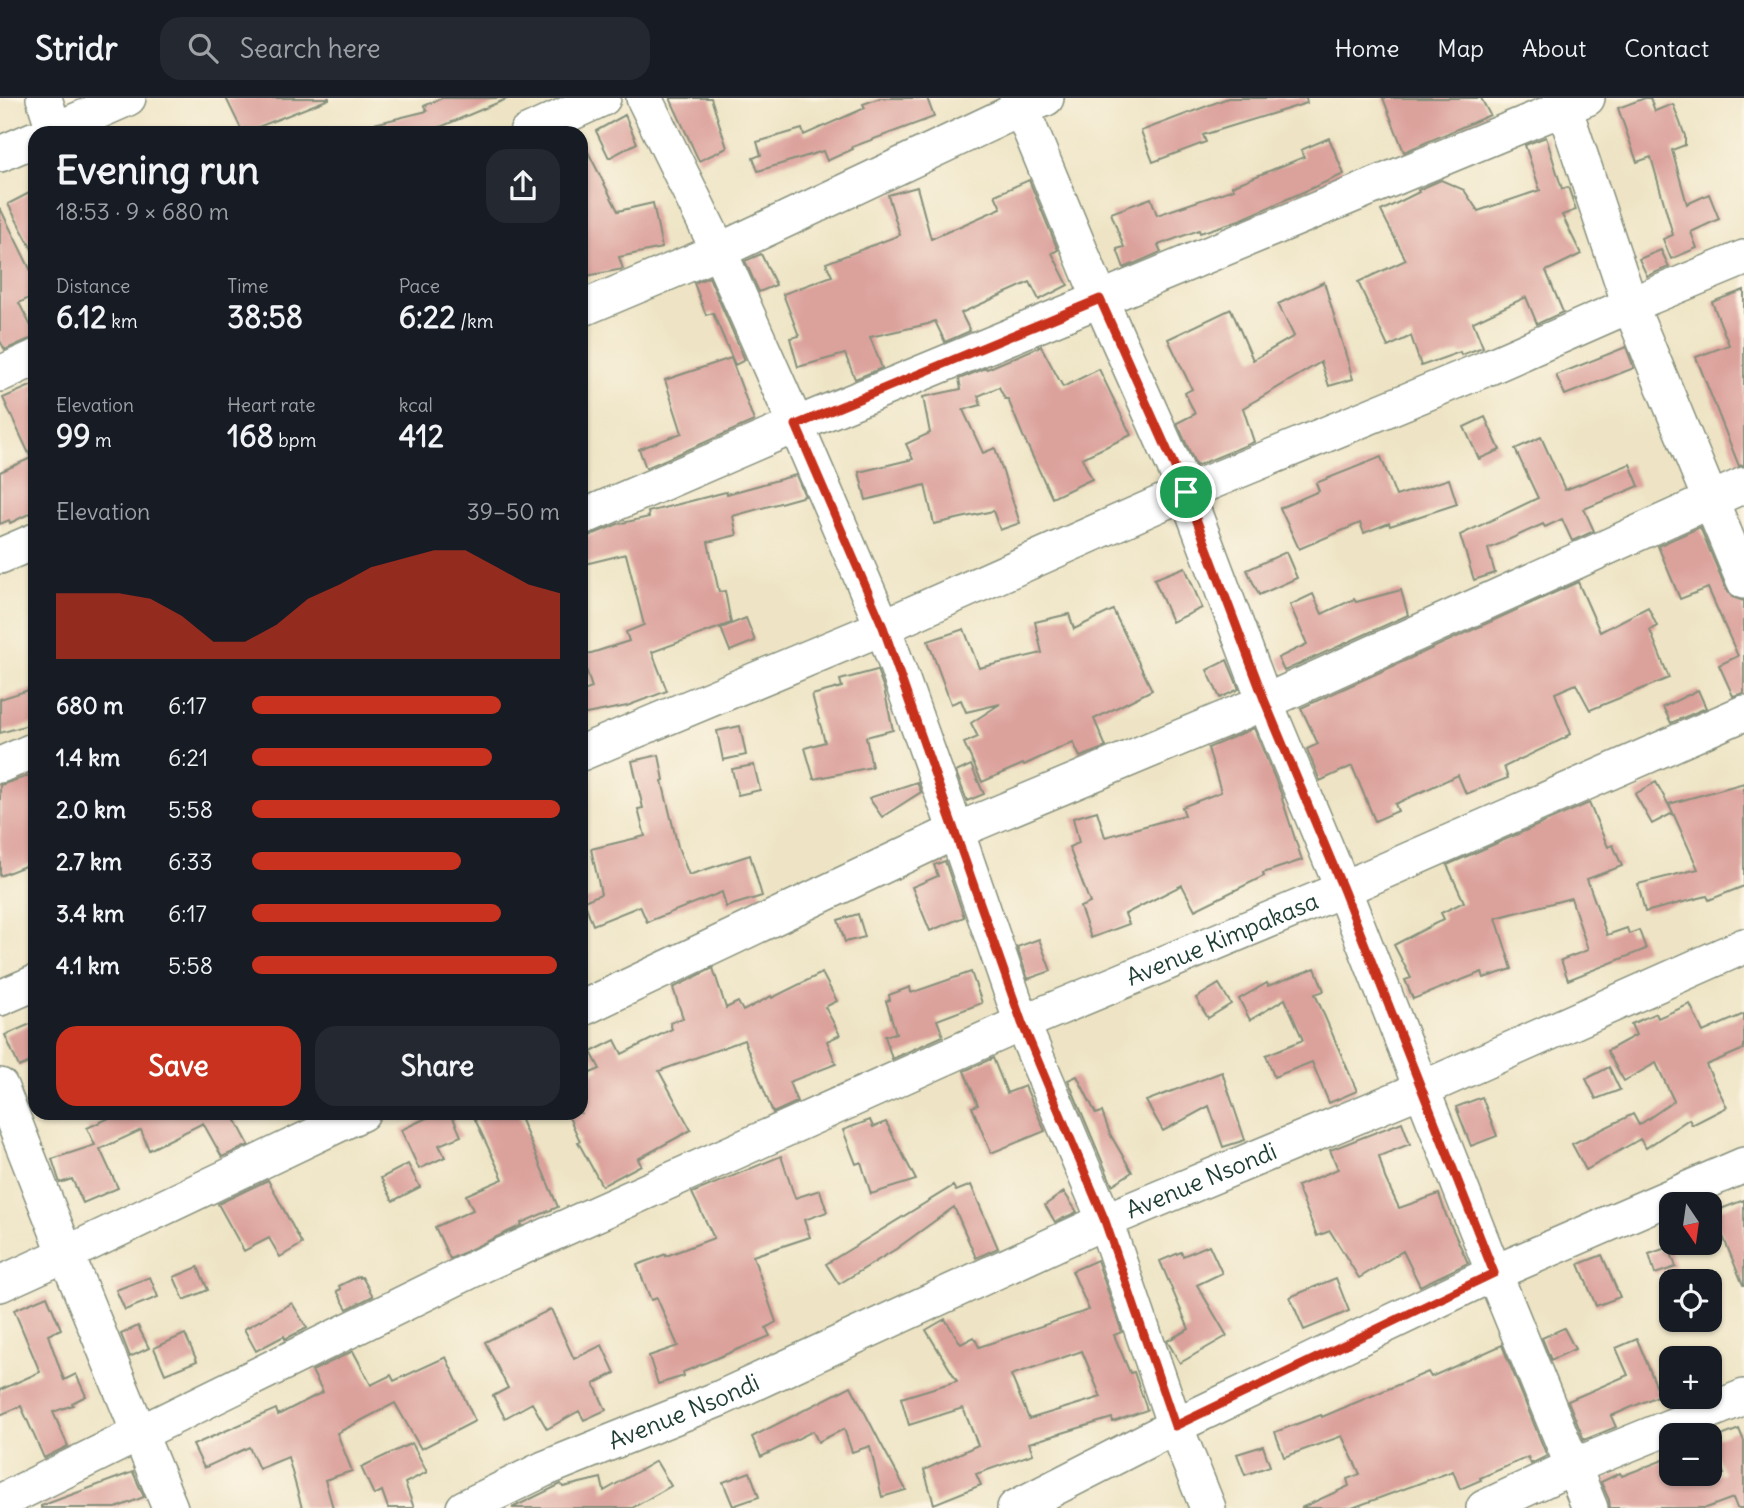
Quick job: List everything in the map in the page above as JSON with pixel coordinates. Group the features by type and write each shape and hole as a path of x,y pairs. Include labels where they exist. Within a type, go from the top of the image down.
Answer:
{"street":[{"path":"44,98 47,126"},
{"path":"66,126 128,98"},
{"path":"542,126 603,98"},
{"path":"644,98 719,251 883,627 1022,1023 1105,1221 1175,1426 1208,1508"},
{"path":"588,306 719,251 1028,101 1100,299 1186,492 1265,702 1343,889 1590,1508"},
{"path":"588,515 796,425 1571,101 1630,305 1744,581"},
{"path":"0,154 28,142"},
{"path":"588,750 883,627 1186,492 1474,374 1744,258"},
{"path":"0,374 28,361"},
{"path":"588,1006 956,831 1265,702 1744,485"},
{"path":"0,556 28,544"},
{"name":"Avenue Kimpakasa","path":"0,1502 484,1264 1022,1023 1343,889 1744,713"},
{"path":"0,765 28,753"},
{"name":"Avenue Nsondi","path":"464,1508 544,1469 721,1398 1105,1221 1422,1090 1744,946"},
{"path":"0,998 28,986"},
{"path":"0,1086 170,1508"},
{"path":"0,1284 347,1120"},
{"path":"1015,1508 1175,1426 1494,1273 1744,1165"},
{"path":"1484,1508 1574,1466 1744,1397"}],"building":[{"path":"226,98 329,98 261,126 240,126"},
{"path":"442,98 509,98 443,126 370,126 427,111 424,106"},
{"path":"670,98 711,98 727,148 699,161"},
{"path":"880,98 927,98 934,117 852,147 853,149 827,161 823,151 758,171 753,158 761,155 757,142 802,129 804,135 865,108 863,104"},
{"path":"1228,98 1306,98 1307,103 1203,135 1206,142 1153,162 1141,131"},
{"path":"1383,98 1481,98 1490,115 1404,152"},
{"path":"1650,98 1655,111 1673,104 1685,136 1685,145 1672,150 1687,204 1709,194 1719,219 1691,232 1697,248 1671,259 1663,239 1673,235 1651,157 1637,162 1618,108"},
{"path":"625,115 637,143 609,158 596,131"},
{"path":"1546,137 1562,189 1568,187 1576,210 1562,215 1581,254 1546,271 1563,312 1537,324 1526,297 1473,322 1483,347 1421,366 1411,336 1388,347 1358,282 1406,260 1381,211 1441,180 1464,190 1478,211 1540,190 1525,145"},
{"path":"1329,138 1344,174 1242,219 1200,233 1199,230 1158,245 1161,252 1124,268 1117,249 1124,247 1111,213 1151,198 1157,215 1234,189 1232,186 1304,157 1301,150"},
{"path":"588,152 618,211 653,203 662,248 619,257 623,269 588,276"},
{"path":"1029,180 1058,250 1052,253 1068,285 1039,300 1030,282 961,313 970,331 945,342 935,321 870,337 882,368 855,379 845,354 798,367 790,338 799,336 783,294 832,276 826,263 900,235 888,195 917,187 931,239 1001,208 995,195"},
{"path":"28,194 28,242 8,204"},
{"path":"0,208 28,265 28,298 19,303 28,320 28,340 5,350 0,341"},
{"path":"1661,250 1669,267 1647,276 1639,259"},
{"path":"761,254 776,285 759,292 745,261"},
{"path":"709,277 745,360 735,365 713,313 706,315 694,283"},
{"path":"1324,282 1353,379 1329,386 1321,362 1243,408 1254,442 1196,466 1177,423 1195,414 1185,393 1192,389 1168,339 1231,309 1253,360 1294,336 1278,304"},
{"path":"1744,290 1744,465 1739,466 1696,357 1729,345 1712,302"},
{"path":"1041,346 1063,387 1099,369 1131,435 1082,458 1092,479 1052,498 1008,399 1005,399 999,387 978,396 981,405 963,410 983,453 995,448 1020,523 1000,530 993,511 934,524 925,485 866,500 859,472 913,459 906,444 930,433 923,397 961,389 959,379"},
{"path":"1626,347 1634,368 1565,395 1556,375"},
{"path":"731,358 754,421 646,468 639,449 682,433 665,380"},
{"path":"28,387 28,452 3,398"},
{"path":"1485,417 1500,450 1479,459 1464,427"},
{"path":"1541,437 1565,490 1630,464 1639,486 1584,509 1594,531 1572,541 1562,519 1545,527 1543,524 1488,549 1495,573 1474,580 1460,535 1538,498 1515,449"},
{"path":"1381,457 1396,496 1449,479 1457,504 1390,526 1389,523 1364,533 1360,523 1299,549 1280,508 1319,491 1316,483"},
{"path":"28,459 28,514 10,523 9,520 0,524 0,472"},
{"path":"796,475 805,496 733,516 737,535 708,542 719,592 725,591 731,623 652,652 667,691 627,706 588,714 588,689 592,688 588,675 588,654 629,641 626,632 644,625 626,554 588,563 588,536 618,524 649,517 648,512 726,492 727,494"},
{"path":"1700,527 1726,589 1732,597 1744,601 1744,693 1733,696 1719,665 1738,656 1708,588 1680,599 1658,546"},
{"path":"1286,552 1297,578 1259,595 1247,570"},
{"path":"1185,567 1202,608 1172,622 1154,579"},
{"path":"1578,582 1600,632 1648,607 1657,626 1650,630 1669,678 1590,710 1576,684 1555,693 1571,734 1567,737 1504,767 1508,778 1466,794 1458,775 1395,804 1398,811 1375,821 1352,766 1320,781 1307,749 1318,744 1301,708"},
{"path":"1401,590 1408,615 1284,671 1278,658 1307,644 1290,605 1313,594 1322,614 1354,599 1356,602"},
{"path":"1113,610 1152,690 1094,719 1106,747 1080,757 1073,742 982,782 964,743 978,737 971,723 1000,704 966,712 961,700 951,704 928,641 964,629 979,668 1042,653 1035,622 1069,614 1074,629"},
{"path":"746,618 755,641 730,651 721,628"},
{"path":"1227,660 1239,689 1220,698 1207,670"},
{"path":"877,670 893,730 866,737 872,767 814,779 805,748 825,742 812,695 842,687 840,680"},
{"path":"28,690 28,725 0,733 0,699"},
{"path":"1698,690 1706,708 1671,723 1663,707"},
{"path":"740,726 746,755 723,760 717,731"},
{"path":"1254,728 1283,798 1302,860 1263,873 1264,876 1195,910 1182,885 1125,914 1129,924 1091,938 1080,907 1090,903 1069,847 1079,843 1073,818 1097,811 1105,837 1185,815 1182,807 1221,792 1208,748"},
{"path":"659,755 664,780 662,781 678,847 689,875 750,855 762,896 726,907 722,892 647,922 640,906 593,925 588,912 588,899 601,894 591,849 645,836 638,809 643,808 632,761"},
{"path":"754,765 760,790 738,795 732,769"},
{"path":"971,765 984,794 967,801 956,772"},
{"path":"28,776 28,865 0,876 0,785"},
{"path":"917,782 921,792 882,817 869,798"},
{"path":"1656,782 1673,813 1652,824 1635,794"},
{"path":"1744,783 1744,886 1709,900 1707,896 1645,912 1638,884 1698,869 1669,804"},
{"path":"1589,803 1608,847 1613,845 1622,866 1587,879 1607,935 1627,928 1629,934 1639,930 1646,949 1568,980 1561,960 1588,950 1571,898 1496,918 1512,969 1484,978 1482,972 1413,999 1405,980 1411,978 1394,945 1444,919 1441,913 1464,902 1447,865"},
{"path":"945,861 964,917 930,931 912,887 938,876 934,865"},
{"path":"858,914 865,937 845,942 838,920"},
{"path":"1039,939 1051,971 1028,979 1017,947"},
{"path":"713,968 726,1008 738,1002 743,1011 822,973 837,1001 825,1007 840,1035 827,1041 836,1064 789,1082 797,1102 773,1113 744,1040 659,1071 691,1130 638,1159 641,1165 602,1186 578,1142 580,1141 570,1120 588,1120 588,1074 600,1069 591,1052 615,1040 622,1054 672,1029 670,1023 683,1018 673,988"},
{"path":"1315,968 1324,991 1315,994 1357,1091 1329,1103 1312,1062 1274,1077 1266,1055 1303,1040 1285,999 1250,1020 1239,999 1267,983 1268,986"},
{"path":"971,972 982,1003 937,1020 943,1036 892,1059 885,1036 896,1033 886,1001 890,1000 889,995 910,987 911,993"},
{"path":"1219,984 1231,1004 1208,1018 1196,998"},
{"path":"1690,1004 1703,1032 1744,1014 1744,1049 1706,1065 1727,1107 1692,1125 1689,1119 1646,1148 1640,1139 1586,1170 1572,1144 1633,1114 1639,1125 1674,1101 1656,1063 1624,1081 1607,1051 1636,1035 1631,1024 1656,1013 1658,1018"},
{"path":"28,1025 28,1063 19,1067 5,1035"},
{"path":"993,1058 1007,1093 1025,1086 1045,1131 991,1153 972,1107 978,1105 964,1071"},
{"path":"1609,1067 1620,1090 1596,1099 1586,1079"},
{"path":"1222,1072 1245,1140 1223,1147 1209,1106 1163,1131 1146,1101"},
{"path":"1077,1076 1096,1114 1102,1112 1110,1134 1132,1172 1112,1185 1068,1080"},
{"path":"1482,1097 1497,1136 1471,1146 1456,1107"},
{"path":"105,1120 236,1120 249,1145 222,1157 203,1123 149,1150 141,1130 100,1149 118,1188 83,1203 72,1179 60,1183 52,1159 95,1145 87,1128"},
{"path":"422,1120 454,1120 461,1136 439,1145 445,1157 419,1169 401,1130"},
{"path":"475,1120 521,1120 558,1207 450,1259 435,1227 473,1210 466,1195 503,1179"},
{"path":"870,1120 873,1127 886,1122 916,1180 871,1194 861,1162 856,1164 843,1130"},
{"path":"1402,1122 1410,1144 1379,1156 1385,1178 1399,1208 1439,1194 1468,1263 1420,1286 1403,1251 1359,1278 1330,1231 1317,1236 1297,1186 1338,1169 1330,1150"},
{"path":"781,1156 795,1198 820,1190 827,1212 804,1220 810,1237 753,1256 776,1322 766,1328 770,1336 683,1372 684,1376 658,1384 649,1356 678,1346 657,1298 651,1300 637,1265 714,1238 692,1193"},
{"path":"408,1164 420,1187 393,1201 381,1178"},
{"path":"268,1180 302,1244 280,1257 269,1238 244,1251 218,1204"},
{"path":"971,1185 998,1248 976,1258 954,1207 896,1249 839,1284 826,1264 953,1186 956,1191"},
{"path":"1064,1192 1077,1212 1055,1222 1045,1205"},
{"path":"1744,1200 1744,1285 1722,1234 1722,1209"},
{"path":"1209,1245 1222,1273 1197,1285 1227,1336 1180,1363 1167,1341 1189,1329 1160,1261 1181,1252 1183,1256"},
{"path":"1659,1250 1659,1255 1672,1255 1676,1267 1659,1269 1659,1273 1655,1274 1649,1254"},
{"path":"1602,1255 1620,1297 1596,1306 1579,1264"},
{"path":"1097,1260 1122,1332 1114,1335 1130,1373 1134,1372 1147,1410 1113,1422 1112,1418 1029,1443 1033,1454 976,1474 981,1485 934,1504 924,1470 978,1445 963,1408 909,1425 901,1398 957,1381 926,1330 945,1319 961,1344 974,1337 979,1347 1089,1310 1072,1271","holes":["1082,1351 1101,1397 1029,1419 1011,1375"]},
{"path":"198,1267 208,1290 184,1300 174,1277"},
{"path":"359,1276 373,1296 347,1309 337,1291 341,1289 339,1286"},
{"path":"150,1277 158,1297 125,1310 116,1290"},
{"path":"1336,1278 1349,1311 1304,1330 1290,1297"},
{"path":"47,1296 61,1329 48,1335 64,1380 76,1374 86,1396 72,1403 73,1405 53,1412 68,1446 44,1458 21,1406 0,1415 0,1390 40,1372 14,1310"},
{"path":"292,1303 307,1328 285,1339 284,1336 256,1351 244,1329"},
{"path":"551,1309 574,1359 602,1345 615,1373 594,1384 606,1410 584,1420 579,1411 547,1429 532,1403 505,1418 493,1396 508,1388 485,1342"},
{"path":"138,1326 149,1348 130,1357 121,1334"},
{"path":"1564,1328 1575,1349 1551,1360 1542,1338"},
{"path":"185,1334 197,1361 165,1374 154,1348"},
{"path":"1637,1339 1659,1395 1611,1416 1616,1427 1584,1440 1568,1401 1628,1375 1616,1348"},
{"path":"1502,1345 1547,1456 1531,1464 1528,1457 1460,1489 1453,1471 1352,1508 1301,1508 1349,1486 1347,1479 1360,1474 1342,1436 1284,1457 1275,1432 1321,1415 1322,1417 1428,1372 1431,1377"},
{"path":"353,1351 371,1385 391,1375 394,1381 446,1357 475,1421 421,1449 395,1403 337,1433 352,1471 325,1480 333,1508 302,1508 288,1457 259,1469 249,1447 204,1468 193,1445 276,1409 278,1415 323,1392 312,1371"},
{"path":"851,1386 906,1490 882,1497 870,1446 852,1452 844,1429 818,1442 813,1431 761,1457 752,1437"},
{"path":"1739,1429 1744,1441 1744,1508 1737,1508 1733,1498 1706,1508 1610,1508 1601,1482 1620,1473 1622,1476 1659,1462 1659,1486 1722,1486 1722,1436"},
{"path":"412,1443 427,1472 405,1483 414,1508 388,1508 382,1491 374,1495 361,1467"},
{"path":"1263,1446 1270,1466 1245,1475 1237,1454"},
{"path":"656,1461 671,1486 632,1508 512,1508 561,1484 563,1487 601,1478 604,1491"},
{"path":"133,1472 144,1497 116,1508 41,1508 41,1506"},
{"path":"750,1472 759,1497 733,1506 723,1482"}],"route":[{"path":"1100,299 1186,492 1265,702 1343,889 1494,1273 1175,1426 1105,1221 1022,1023 883,627 796,425 1100,299"}]}
